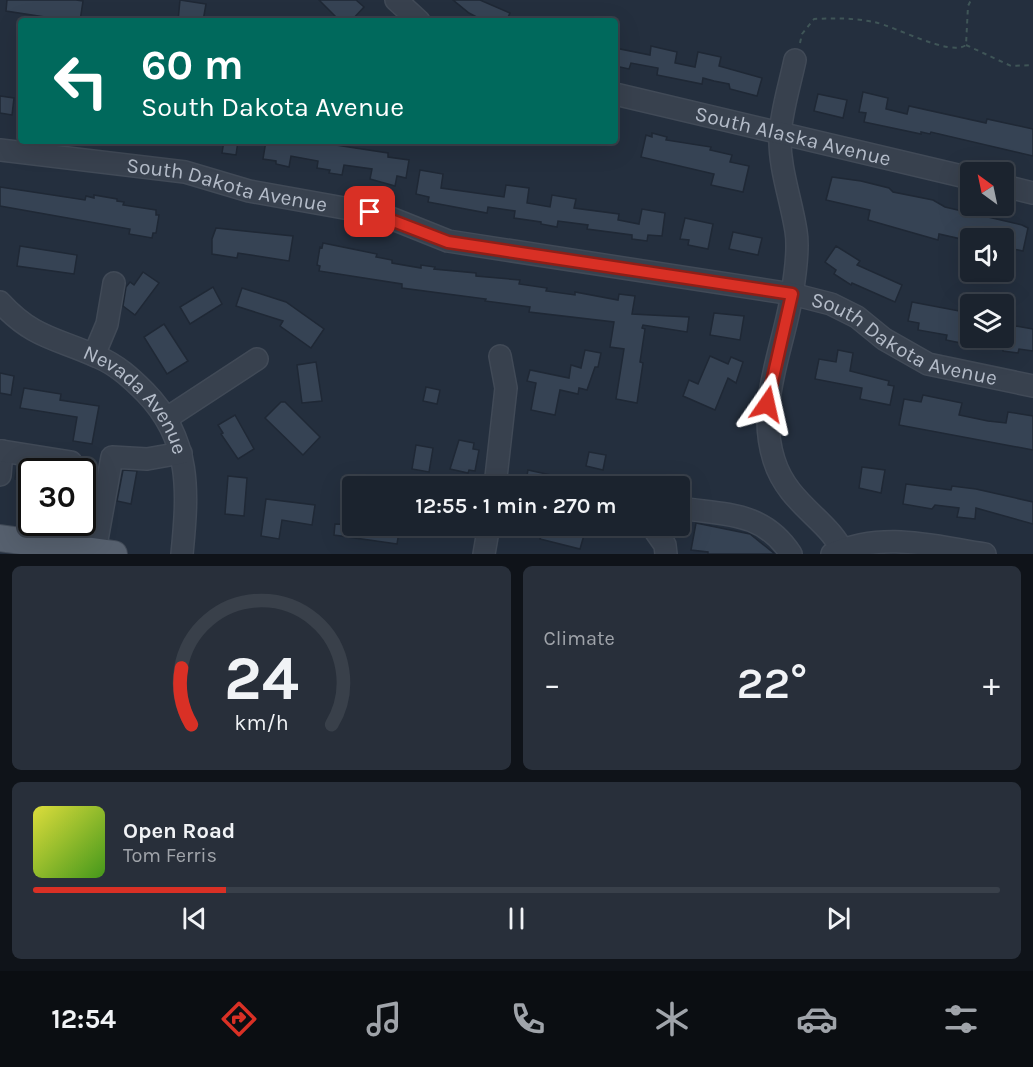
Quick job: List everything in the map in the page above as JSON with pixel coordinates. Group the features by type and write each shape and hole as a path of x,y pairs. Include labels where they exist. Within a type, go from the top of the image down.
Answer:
{"main road":[{"path":"0,538 105,553"}],"street":[{"path":"396,0 415,18"},
{"path":"795,60 780,134 782,161 796,233 792,294 767,404 768,441 775,463 792,496 839,552 867,542 900,541 985,554"},
{"name":"South Alaska Avenue","path":"618,95 960,176"},
{"name":"South Dakota Avenue","path":"0,150 185,172 249,191 374,213 448,242 792,294 831,304 857,317 884,339 928,364 1033,386"},
{"path":"1014,188 1033,193"},
{"path":"94,355 107,324 114,283"},
{"name":"Nevada Avenue","path":"0,302 38,333 94,355 130,377 167,418 181,453 186,488 182,554"},
{"path":"496,476 506,388 500,356"},
{"path":"167,418 257,359"},
{"path":"0,476 1,451 46,458"},
{"path":"105,553 111,457 147,459 181,453"},
{"path":"690,509 754,519 774,533 791,554"},
{"path":"484,554 487,536"},
{"path":"659,536 665,545 666,554"}],"path":[{"path":"966,45 968,6 971,0"},
{"path":"795,60 802,34 814,19 856,19 877,23 929,42 958,48 966,45 1011,66 1033,65"}],"building":[{"path":"7,0 83,1 80,18 52,18 6,11"},
{"path":"180,0 206,4 204,18 178,18"},
{"path":"319,0 356,0 364,7 354,18 337,18"},
{"path":"453,0 480,0 510,13 508,18 478,18"},
{"path":"651,46 677,52 675,63 695,67 698,52 721,57 719,66 762,78 757,96 730,89 729,84 703,78 702,84 657,75 658,68 631,63 629,69 618,67 618,49 650,55"},
{"path":"863,92 888,98 886,109 907,114 909,106 986,123 987,119 1033,129 1033,156 931,132 930,134 921,132 921,134 864,122 866,113 859,112"},
{"path":"818,94 847,100 843,118 814,111"},
{"path":"0,96 14,98 12,115 0,113"},
{"path":"652,133 667,137 666,140 711,147 710,150 732,155 730,162 749,166 743,192 711,185 714,174 641,157 646,135 652,137"},
{"path":"224,144 238,144 236,155 222,153"},
{"path":"266,144 335,144 388,153 388,157 409,160 406,178 397,176 395,186 370,179 372,169 344,165 342,175 317,168 318,161 291,156 289,167 276,164 276,161 263,159"},
{"path":"420,170 443,174 441,188 504,197 506,185 529,188 527,203 550,207 552,195 576,199 574,208 619,214 618,220 639,224 642,209 665,213 662,236 648,235 647,241 632,239 632,235 587,229 588,225 558,221 557,227 514,218 515,211 488,207 487,213 428,202 429,197 416,194"},
{"path":"832,177 861,181 889,188 893,192 933,200 945,207 960,211 960,216 984,216 1028,228 1023,251 1014,249 1014,228 960,228 960,239 939,234 938,240 868,220 870,210 826,200"},
{"path":"0,187 85,200 86,196 94,198 94,195 117,199 117,201 124,202 123,205 156,210 156,215 159,215 156,233 153,233 152,238 129,234 130,229 0,206"},
{"path":"685,218 713,224 708,249 688,245 689,240 680,239"},
{"path":"216,228 293,236 289,261 238,253 237,258 212,254 212,239"},
{"path":"733,232 762,238 758,255 729,249"},
{"path":"323,243 377,254 376,257 392,260 392,263 421,268 421,265 435,267 434,269 476,273 476,276 520,280 519,284 547,288 546,291 575,295 575,292 618,300 619,294 635,296 632,314 689,317 687,332 643,325 642,328 645,329 640,362 643,363 637,403 616,399 624,349 610,347 614,322 529,312 530,307 402,288 402,284 319,271 320,266 317,265 320,247 322,248"},
{"path":"20,246 77,255 74,274 17,266"},
{"path":"836,246 860,261 857,265 902,285 895,302 852,283 851,285 834,274 836,270 825,262"},
{"path":"143,272 159,283 135,315 123,306 126,287 130,282 134,285"},
{"path":"213,287 222,304 190,324 180,307"},
{"path":"242,288 286,302 324,329 311,348 280,326 283,321 236,306"},
{"path":"912,302 960,311 960,343 946,340 947,335 918,330 919,323 908,321"},
{"path":"714,313 744,316 740,340 710,335"},
{"path":"164,324 188,361 167,374 144,337"},
{"path":"1014,326 1033,329 1033,351 1019,349 1018,353 1003,351 1003,348 1014,348"},
{"path":"585,350 601,353 598,367 595,367 587,390 579,388 578,394 560,390 555,415 531,410 536,383 527,381 530,370 569,378 571,365 581,368"},
{"path":"838,350 853,353 850,371 889,381 888,385 894,386 890,405 860,399 862,388 815,379 819,359 836,362"},
{"path":"710,356 728,364 731,357 743,362 736,383 728,378 715,410 683,396 689,380 698,384"},
{"path":"316,362 322,401 302,403 297,365"},
{"path":"0,373 14,376 11,395 0,393"},
{"path":"426,387 440,390 437,404 423,401"},
{"path":"24,388 61,394 60,400 99,406 92,444 73,441 77,417 20,408"},
{"path":"923,395 962,403 959,415 988,421 1006,423 1008,412 1033,416 1033,450 899,425 904,399 921,402"},
{"path":"281,402 285,402 320,437 303,455 265,418"},
{"path":"235,415 254,449 238,459 221,434 223,433 218,425"},
{"path":"459,440 474,443 473,449 479,450 475,471 469,470 468,473 450,469"},
{"path":"416,445 433,448 429,472 412,469"},
{"path":"589,452 606,455 603,470 586,466"},
{"path":"17,466 18,480 15,479"},
{"path":"862,467 885,470 881,493 859,488"},
{"path":"123,470 137,471 131,504 117,501"},
{"path":"528,470 551,475 551,476 527,476"},
{"path":"228,476 247,478 244,516 225,514"},
{"path":"906,484 951,490 952,486 976,489 1033,502 1033,524 976,508 975,519 957,517 959,508 935,505 932,509 903,504"},
{"path":"266,499 315,505 312,525 282,520 279,539 261,536"},
{"path":"696,523 750,534 775,554 708,554 708,552 691,550"},
{"path":"335,524 342,524 342,536 398,536 397,544 334,535"},
{"path":"541,536 584,536 580,549 540,539"}],"route":[{"path":"370,212 383,215 448,242 792,294 767,404"}]}
